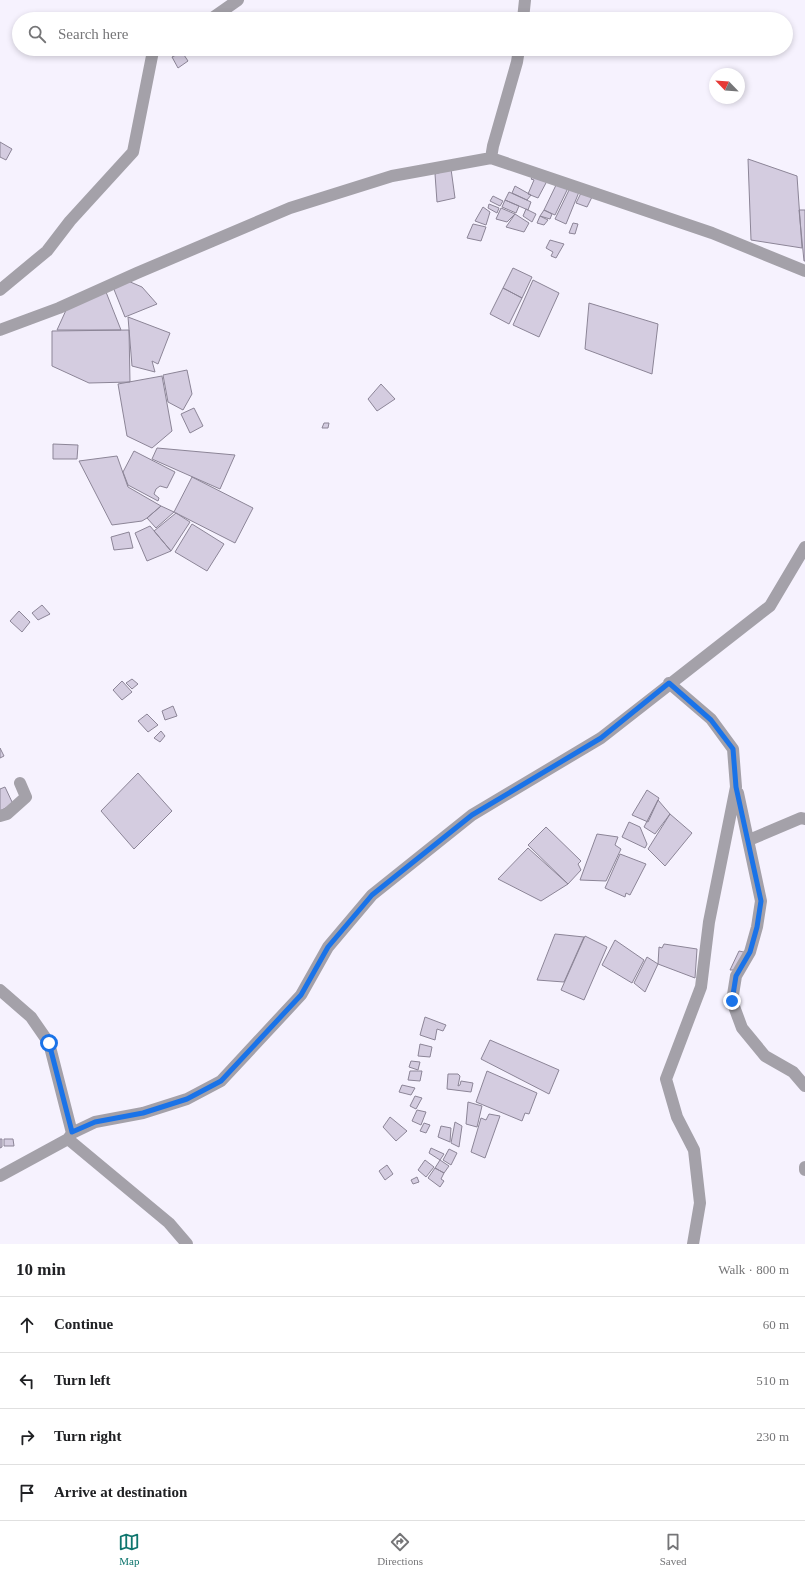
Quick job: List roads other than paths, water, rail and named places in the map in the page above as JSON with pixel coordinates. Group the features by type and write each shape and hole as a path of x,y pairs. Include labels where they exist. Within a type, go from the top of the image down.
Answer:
{"street":[{"path":"221,12 238,0"},
{"path":"524,12 525,0"},
{"path":"0,290 47,251 70,221 133,152 152,56"},
{"path":"491,158 518,56"},
{"path":"0,330 59,308 290,208 392,176 491,158 712,233 805,271"},
{"path":"0,1176 95,1122 143,1113 187,1099 221,1081 301,995 328,947 372,895 472,815 601,738 669,683 770,606 805,547"},
{"path":"669,683 711,720 733,749 736,787 749,840 761,901 757,927 750,952 736,976 732,1001 742,1028 765,1056 793,1072 805,1086"},
{"path":"0,816 7,814 26,796 20,783"},
{"path":"694,1244 700,1203 694,1150 677,1117 666,1079 701,987 709,922 736,787"},
{"path":"749,840 801,818 805,819"},
{"path":"0,990 31,1017 49,1043 70,1136 169,1223 187,1244"}]}
